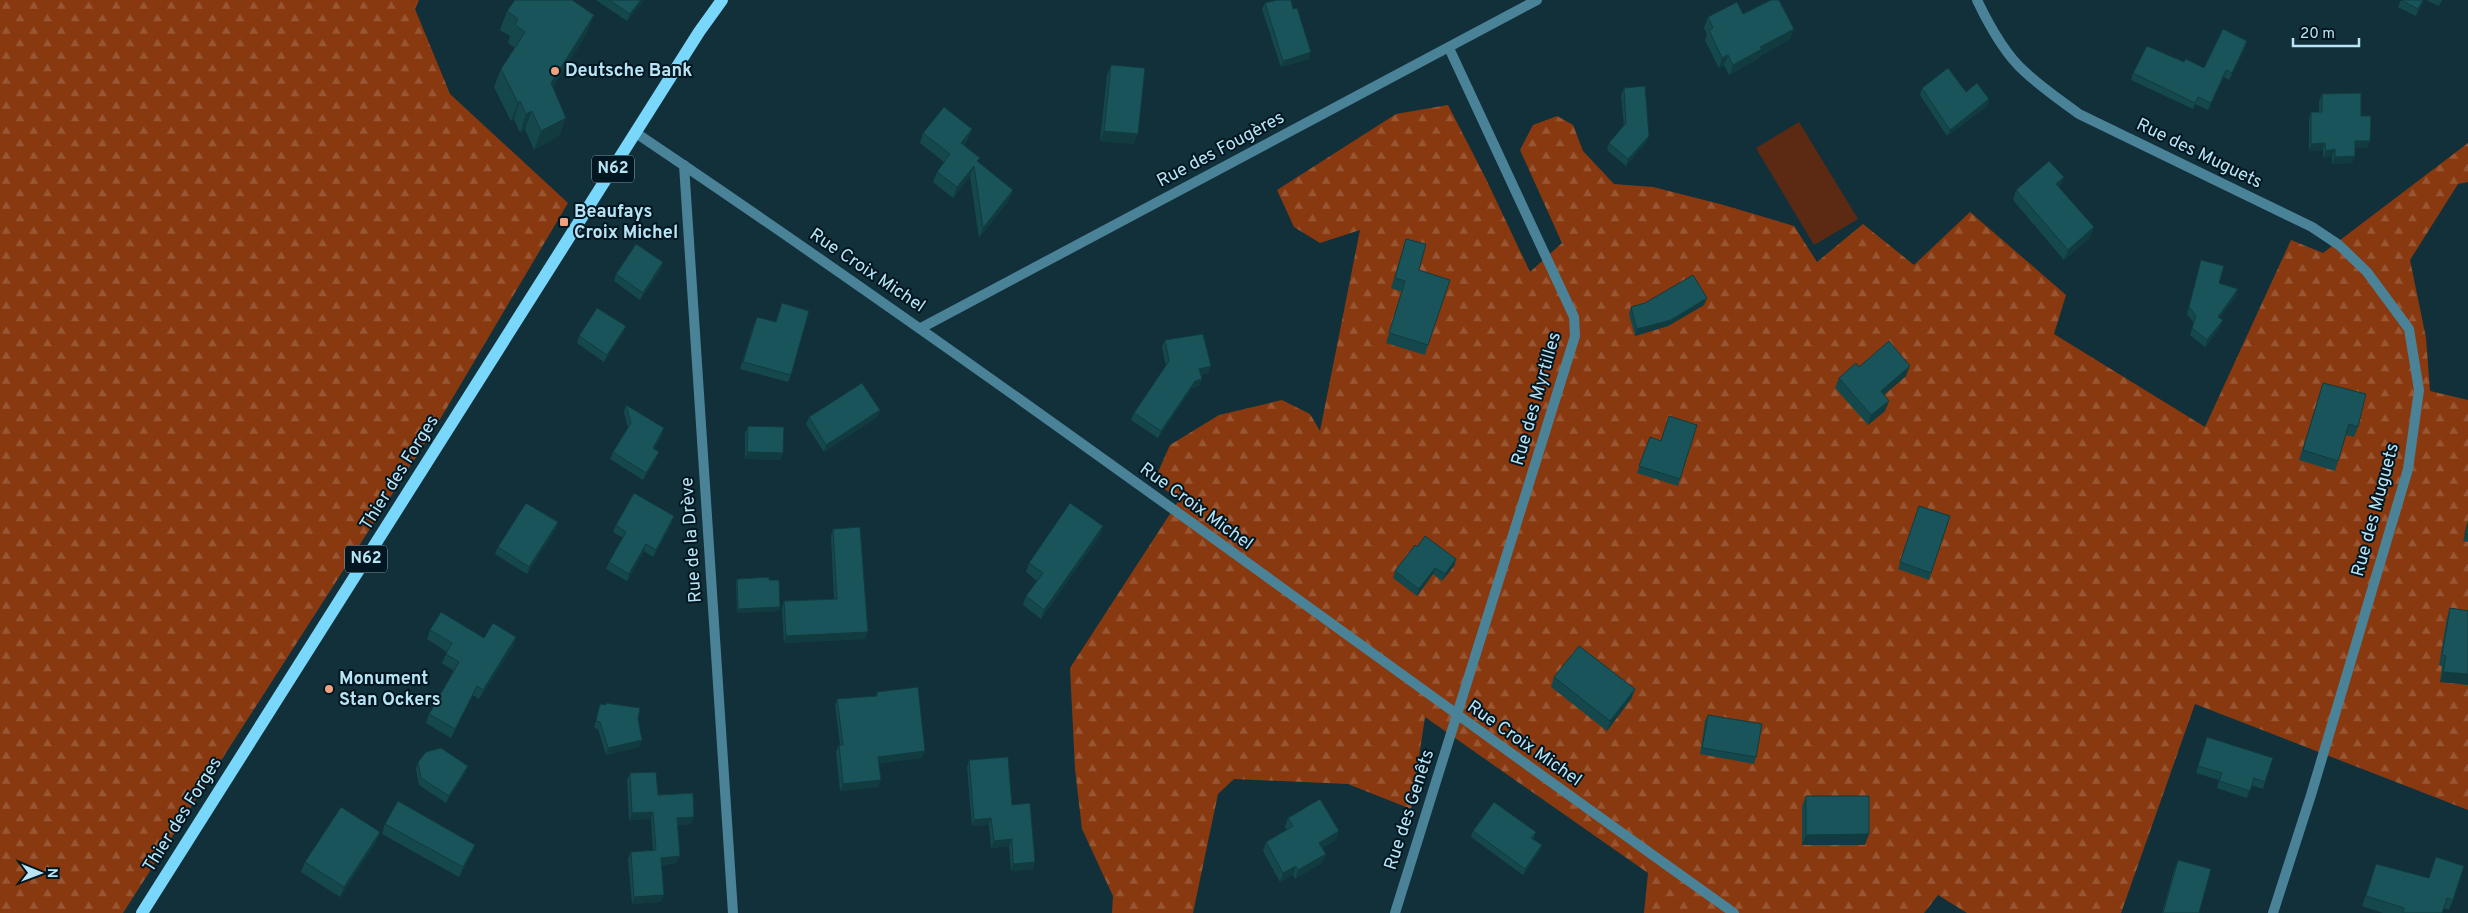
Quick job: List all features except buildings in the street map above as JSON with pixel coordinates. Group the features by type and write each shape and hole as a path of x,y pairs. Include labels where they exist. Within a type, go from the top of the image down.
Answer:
{"main road":[{"name":"N62","path":"636,133 699,32 722,0"},
{"name":"Thier des Forges","path":"142,913 636,133"}],"street":[{"name":"Rue des Fougères","path":"921,328 1537,0"},
{"name":"Rue des Muguets","path":"1977,0 1989,24 2022,70 2047,91 2079,114 2320,232 2338,245 2367,272 2409,329 2419,390 2408,469 2311,795 2273,913"},
{"name":"Rue des Myrtilles","path":"1449,48 1574,317 1575,336 1457,716"},
{"name":"Rue Croix Michel","path":"636,133 921,328 1457,716 1734,913"},
{"name":"Rue de la Drève","path":"684,165 733,913"},
{"name":"Rue des Genêts","path":"1395,913 1457,716"}],"shaded area":[{"path":"1799,122 1858,219 1814,245 1756,148"}],"green space":[{"path":"0,0 419,0 415,9 450,94 568,203 436,426 123,913 0,913"},
{"path":"1448,105 1530,272 1562,243 1520,150 1533,125 1557,116 1573,125 1583,151 1614,184 1653,187 1794,226 1817,262 1863,224 1914,265 1970,212 2066,295 2054,334 2205,427 2291,240 2323,253 2468,143 2468,182 2458,184 2410,260 2426,338 2430,391 2468,400 2468,810 2195,704 2121,913 1967,913 1938,895 1924,913 1644,913 1648,873 1425,717 1411,809 1348,784 1234,779 1218,794 1193,913 1112,913 1113,896 1082,829 1075,769 1070,668 1179,500 1154,481 1170,445 1219,415 1282,400 1310,414 1320,431 1360,230 1320,243 1294,227 1277,190 1396,114"}],"place":[{"name":"Deutsche Bank","path":"555,71"},
{"name":"Beaufays Croix Michel","path":"564,222"},
{"name":"Monument Stan Ockers","path":"329,689"}]}
